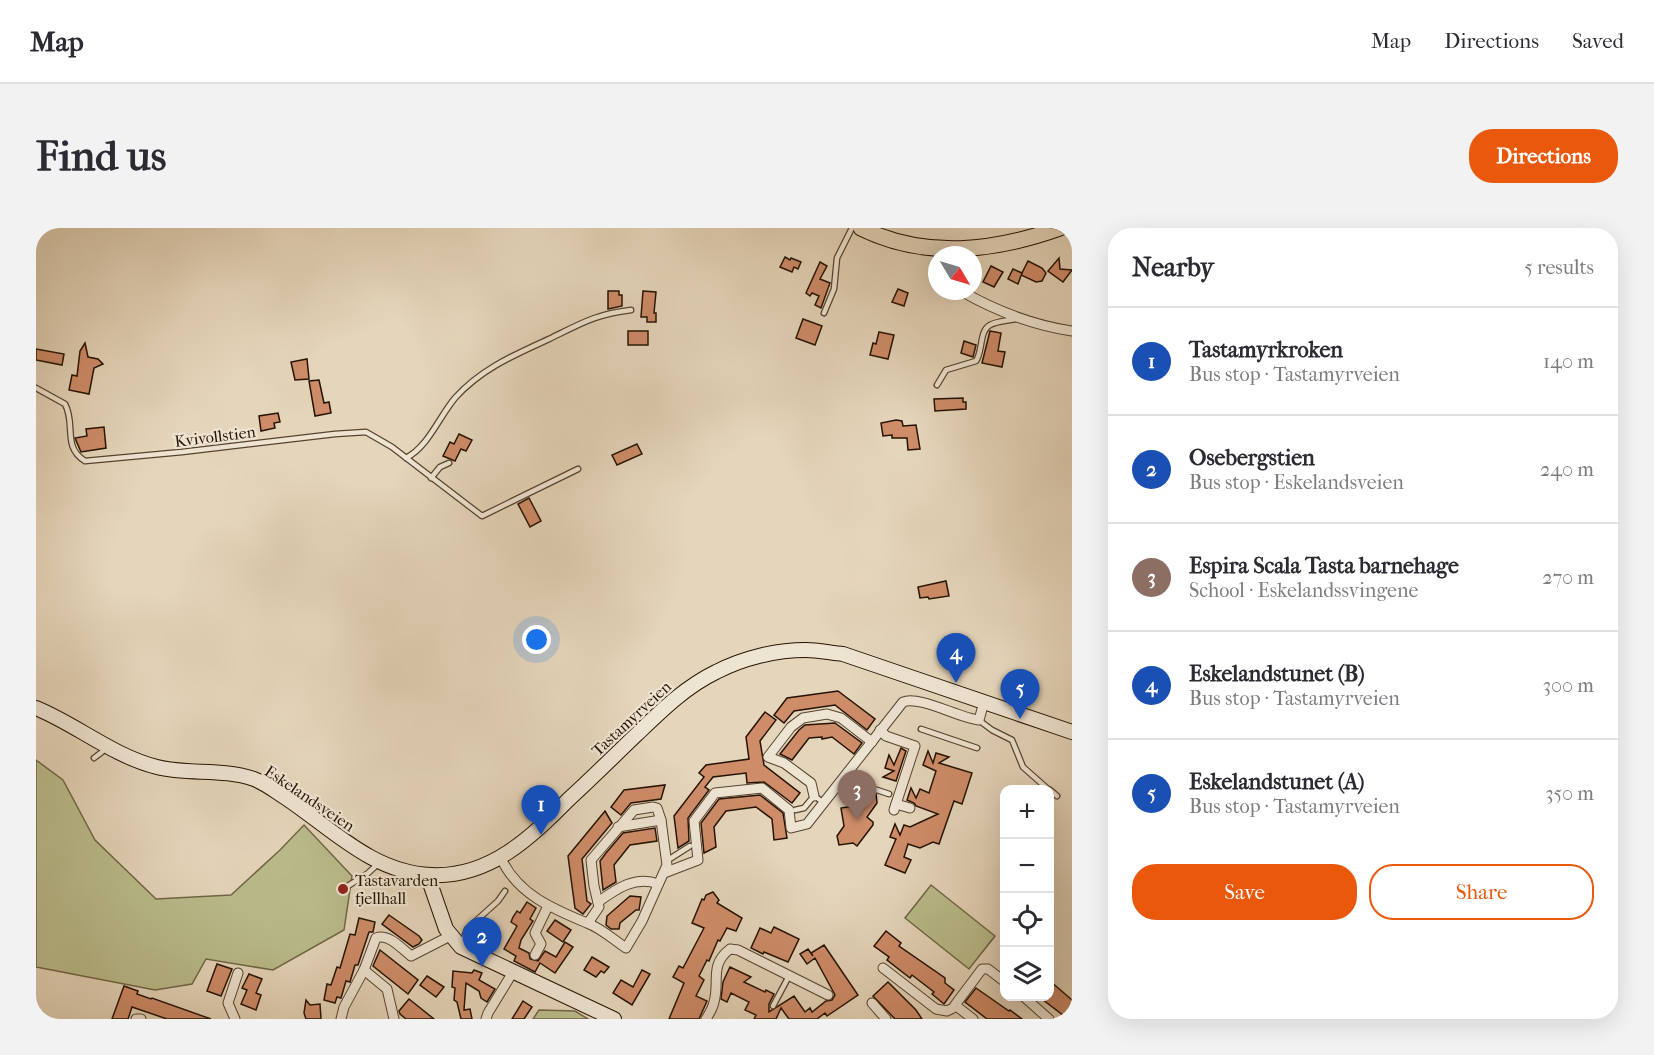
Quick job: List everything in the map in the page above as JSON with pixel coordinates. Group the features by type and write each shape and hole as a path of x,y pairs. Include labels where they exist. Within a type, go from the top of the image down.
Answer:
{"highway":[{"path":"861,228 890,240 944,249 1003,245 1057,228"}],"main road":[{"name":"Tastamyrveien","path":"437,875 470,870 501,858 529,838 676,697 715,672 741,661 806,650 843,654 1072,732"},
{"name":"Eskelandsveien","path":"36,708 54,715 132,759 158,768 225,773 252,778 274,790 345,842 380,863 402,871 437,875"},
{"path":"437,875 430,883 446,929 461,946 614,1019"}],"street":[{"path":"976,300 1017,318 1072,331"},
{"path":"664,873 698,860 694,821 715,794 762,788 789,810 792,828 807,824 901,704 909,700 968,719 979,720 984,702"},
{"path":"814,796 811,783 784,763 768,757 791,727 803,718 827,714 841,718 872,742"},
{"path":"880,730 886,736 915,746 895,807 910,808"},
{"path":"501,858 506,869 519,885 548,906 588,923 626,948 642,921 668,860 657,808 634,810 591,862 599,908 588,923"},
{"path":"618,827 661,820"},
{"path":"598,902 621,887 637,881 658,884"},
{"path":"535,955 541,944 535,933 548,906"},
{"path":"341,1019 344,1007 364,970 372,945 378,936 388,938 411,956 450,936"},
{"path":"706,1019 714,1003 718,964 730,949 738,950 828,995"},
{"path":"883,968 936,1009 947,1011 955,1007 982,969 988,969 1000,978"},
{"path":"364,970 387,988 394,1019"},
{"path":"486,1019 513,972"},
{"path":"235,1019 228,1003 238,974"},
{"path":"1029,1001 1049,1019"},
{"path":"872,1003 886,1019"},
{"path":"955,1007 973,1019"},
{"path":"136,1019 141,1019"}],"lane":[{"path":"824,313 835,285 837,258 852,228"},
{"path":"406,458 416,453 461,392 498,363 589,319 607,313 631,310"},
{"path":"937,385 946,370 976,361 985,330 989,325 1017,318"},
{"name":"Kvivollstien","path":"36,388 65,404 76,456 84,461 366,432 376,436 482,516 578,469"},
{"path":"431,478 440,467 449,463"},
{"path":"979,720 992,730 1012,740 1023,767 1043,785"},
{"path":"921,729 978,748"},
{"path":"94,758 102,752"},
{"path":"847,775 859,784 889,794"},
{"path":"795,810 804,808 814,796 824,803"},
{"path":"668,860 690,846"},
{"path":"343,889 380,863"},
{"path":"461,946 467,929 505,891"},
{"path":"774,1006 789,975"}],"green space":[{"path":"36,760 63,780 95,840 156,899 231,895 304,825 352,876 344,930 273,970 206,959 192,984 155,990 36,967"},
{"path":"931,885 995,936 969,969 905,918"},
{"path":"539,1010 575,1011 588,1019 533,1019"}],"building":[{"path":"785,257 801,262 798,269 794,267 792,272 780,267"},
{"path":"1059,258 1060,269 1072,270 1063,282 1048,271"},
{"path":"1028,261 1042,268 1046,273 1042,281 1036,282 1021,275"},
{"path":"820,262 827,266 820,279 830,283 821,308 815,305 819,296 812,293 810,296 806,293"},
{"path":"991,266 1003,272 994,287 983,282"},
{"path":"1013,269 1022,273 1018,284 1008,279"},
{"path":"898,289 908,293 904,306 892,302"},
{"path":"608,291 619,291 619,295 622,295 622,306 608,309"},
{"path":"643,291 656,292 654,313 656,313 656,322 647,322 647,317 641,317"},
{"path":"803,319 822,326 815,345 796,338"},
{"path":"628,331 648,331 648,345 628,345"},
{"path":"990,331 1001,333 998,351 1005,352 1002,367 982,363"},
{"path":"879,332 894,335 888,359 870,355"},
{"path":"964,341 976,345 973,357 961,353"},
{"path":"85,343 88,357 98,359 103,364 94,368 89,394 69,390 72,375 77,376 80,351"},
{"path":"36,349 64,354 62,365 36,360"},
{"path":"307,359 309,379 295,380 291,362"},
{"path":"319,380 324,403 329,402 331,413 315,416 309,381"},
{"path":"963,398 963,402 966,402 966,409 935,411 934,399"},
{"path":"278,413 280,422 274,423 275,428 261,431 259,416"},
{"path":"902,421 903,426 916,425 920,449 908,450 907,438 883,436 881,423"},
{"path":"104,427 106,448 81,452 75,438 87,436 86,429"},
{"path":"459,434 472,440 466,451 461,449 455,461 443,456 450,442 454,444"},
{"path":"637,444 642,454 617,465 612,455"},
{"path":"529,498 541,521 530,527 518,504"},
{"path":"946,581 949,596 920,598 918,587"},
{"path":"838,691 875,719 867,730 835,705 794,711 784,723 774,715 787,698"},
{"path":"765,712 776,720 760,741 764,765 800,793 792,803 764,782 747,783 746,773 713,777 705,787 709,790 688,818 689,841 678,848 674,816 704,777 699,773 706,765 749,759 746,737"},
{"path":"835,723 862,743 854,754 832,737 822,739 822,737 809,738 792,760 780,754 805,725"},
{"path":"901,748 906,751 896,781 883,777 894,771 885,768 889,755 894,765"},
{"path":"928,751 933,763 936,753 949,757 939,763 972,773 962,804 954,801 939,844 933,842 920,848 908,844 904,857 911,860 905,873 885,865 896,839 890,837 895,824 900,835 904,825 910,827 938,814 907,800 911,788 916,798 920,789 929,793 936,771 923,765"},
{"path":"665,785 661,799 631,803 621,815 611,807 624,790"},
{"path":"876,794 877,803 867,817 873,825 857,846 853,843 839,845 837,836 844,826 841,808 859,805 866,795"},
{"path":"760,795 783,813 787,838 774,840 772,819 756,807 726,811 714,827 716,847 704,853 701,823 719,799"},
{"path":"605,811 612,823 582,859 587,901 591,904 583,914 575,908 568,856"},
{"path":"655,828 657,841 630,845 614,865 616,882 603,890 600,861 606,853 623,833"},
{"path":"713,892 719,900 717,903 742,918 736,931 727,928 720,941 718,940 709,961 707,960 699,976 704,980 696,996 707,1001 699,1019 669,1019 684,983 673,977 679,966 683,968 704,928 692,923 702,899 704,900 706,895"},
{"path":"630,896 641,897 639,910 620,923 619,929 611,929 606,925 607,916"},
{"path":"527,902 536,908 530,919 533,921 521,940 519,948 529,953 530,959 538,961 545,951 556,957 565,942 573,947 555,973 540,963 535,972 514,961 516,956 504,949 517,926 511,922 513,917 517,911 520,913"},
{"path":"389,915 419,936 422,940 419,944 413,947 382,924"},
{"path":"359,918 375,922 373,932 369,932 358,965 355,965 350,982 346,981 341,998 337,997 335,1003 324,1000 327,984 331,985 337,967 340,968 350,934 355,935"},
{"path":"555,920 571,930 563,942 547,931"},
{"path":"774,927 799,939 788,962 751,948 760,928 771,933"},
{"path":"886,931 901,943 899,946 945,978 945,983 954,990 944,1004 932,994 934,992 912,975 910,978 887,960 889,957 874,946"},
{"path":"824,945 858,995 827,1016 825,1013 817,1019 789,1019 781,1008 776,1019 754,1019 756,1015 745,1010 749,1002 731,993 727,1002 721,999 723,982 730,967 751,977 744,982 774,994 769,1004 769,1012 794,996 805,1012 810,1008 812,1012 826,1001 832,1000 835,995 815,958 807,964 800,954 808,949 813,956 811,953"},
{"path":"380,950 418,980 408,994 373,966"},
{"path":"592,957 609,967 596,977 584,970"},
{"path":"217,964 232,969 221,996 207,991"},
{"path":"474,970 482,973 479,980 495,989 487,1002 481,998 479,991 466,983 464,1010 470,1009 472,1019 461,1019 457,1002 454,1000 453,971 472,973"},
{"path":"642,970 650,974 632,1005 613,993 621,980 633,987"},
{"path":"249,974 262,979 256,993 261,995 256,1010 241,1004 247,990 242,988"},
{"path":"427,976 444,987 436,997 420,985"},
{"path":"888,982 922,1019 895,1019 873,996"},
{"path":"1054,984 1072,1000 1072,1019 1068,1019 1045,1001 1054,1001"},
{"path":"124,986 138,991 137,994 211,1019 167,1019 132,1007 128,1019 112,1019"},
{"path":"976,988 1022,1019 987,1019 965,1002"},
{"path":"409,999 434,1019 406,1019 399,1011"},
{"path":"306,1000 310,1005 320,1004 321,1019 306,1019 304,1013"},
{"path":"523,1001 532,1007 524,1019 512,1019"}],"place":[{"name":"Eskelandstunet (B)","path":"956,683"},
{"name":"Eskelandstunet (A)","path":"1020,719"},
{"name":"Espira Scala Tasta barnehage","path":"857,820"},
{"name":"Tastamyrkroken","path":"541,835"},
{"name":"Tastavarden fjellhall","path":"343,889"},
{"name":"Osebergstien","path":"482,967"}]}
